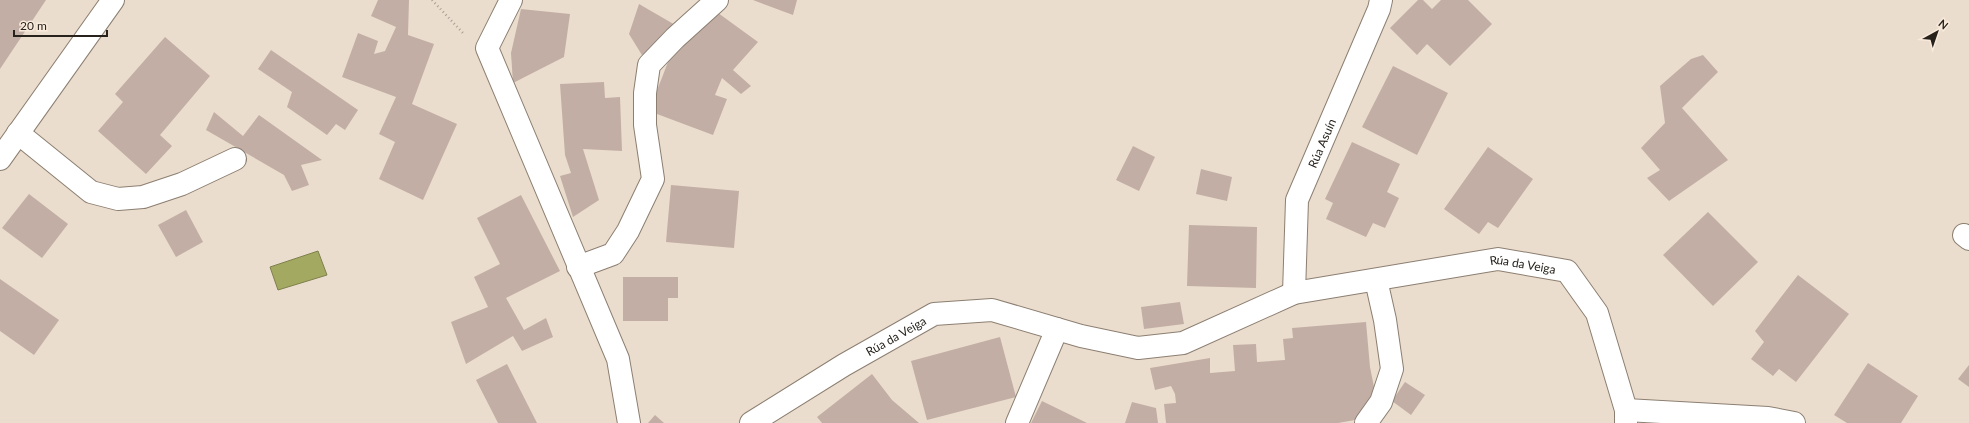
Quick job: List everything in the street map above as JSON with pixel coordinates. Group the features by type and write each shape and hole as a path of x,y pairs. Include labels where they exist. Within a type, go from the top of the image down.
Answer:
{"street":[{"path":"0,159 113,0"},
{"path":"511,0 487,48 618,359 629,423"},
{"path":"578,267 612,254 628,231 652,179 645,125 645,93 649,65 675,38 717,0"},
{"name":"Rúa Asuín","path":"1294,293 1297,200 1379,9 1381,0"},
{"path":"18,133 92,192 118,199 142,197 182,184 235,159"},
{"name":"Rúa da Veiga","path":"751,423 844,365 934,314 992,310 1057,329 1138,348 1183,343 1294,293 1498,259 1567,271 1597,313 1626,416 1768,418 1794,423"},
{"path":"1366,423 1381,402 1392,368 1385,320 1376,280"},
{"path":"1017,423 1057,329"}],"path":[{"path":"432,0 468,37 487,48"}],"shaded area":[{"path":"318,251 327,275 278,290 270,267"}],"building":[{"path":"0,0 46,0 0,69"},
{"path":"378,0 409,0 408,35 434,44 412,104 457,124 423,200 379,179 395,142 379,134 396,97 342,77 358,33 378,41 374,54 385,51 396,27 371,16"},
{"path":"753,0 797,0 793,15"},
{"path":"1418,0 1423,0 1432,9 1441,0 1468,0 1492,24 1450,66 1427,44 1417,55 1390,28"},
{"path":"639,4 677,26 645,60 629,34"},
{"path":"521,9 570,14 564,57 513,83 511,53"},
{"path":"714,10 758,42 733,70 751,86 741,94 722,78 715,95 727,99 713,135 649,111 670,57"},
{"path":"165,37 210,76 160,135 172,146 146,174 98,131 123,102 115,94"},
{"path":"271,50 358,110 345,130 336,124 327,135 287,107 292,92 258,69"},
{"path":"1703,55 1718,72 1682,108 1728,160 1669,201 1647,178 1660,170 1641,148 1665,123 1660,86 1691,59"},
{"path":"1393,66 1448,93 1417,155 1362,127"},
{"path":"604,82 605,98 620,97 622,151 583,149 599,200 573,217 560,176 571,173 565,155 560,84"},
{"path":"214,112 243,136 259,115 322,160 301,165 309,185 292,191 284,175 206,130"},
{"path":"1352,142 1400,164 1387,192 1399,198 1385,228 1373,223 1366,237 1326,219 1333,203 1325,199"},
{"path":"1133,146 1155,157 1139,191 1116,180"},
{"path":"1488,147 1533,179 1498,228 1488,222 1479,234 1444,209"},
{"path":"1201,169 1232,177 1227,201 1196,194"},
{"path":"671,185 739,191 734,248 666,242"},
{"path":"29,194 68,224 42,258 2,228"},
{"path":"521,195 560,271 506,298 524,330 546,318 553,337 522,351 513,336 466,364 451,322 488,307 474,277 500,264 477,218"},
{"path":"186,210 203,242 176,257 158,225"},
{"path":"1708,212 1758,262 1713,306 1663,255"},
{"path":"1189,225 1257,227 1256,288 1187,286"},
{"path":"1798,275 1849,314 1796,382 1779,369 1773,376 1751,359 1764,342 1755,331"},
{"path":"623,277 678,277 678,298 668,298 668,321 623,321"},
{"path":"0,279 59,320 34,355 0,331"},
{"path":"1180,302 1184,324 1144,329 1141,307"},
{"path":"1366,322 1370,367 1376,397 1367,409 1355,420 1338,423 1166,423 1164,404 1176,403 1175,394 1171,386 1155,390 1150,368 1210,358 1210,373 1235,371 1233,345 1256,344 1257,362 1285,360 1283,339 1293,338 1292,328"},
{"path":"1000,337 1016,397 927,420 911,361"},
{"path":"1868,363 1918,396 1901,423 1847,423 1834,415"},
{"path":"507,364 537,423 498,423 476,380"},
{"path":"1969,365 1969,387 1958,379"},
{"path":"872,374 892,400 919,423 822,423 817,417"},
{"path":"1405,382 1425,395 1411,415 1392,401"},
{"path":"1042,401 1087,423 1031,423"},
{"path":"1132,402 1156,408 1158,423 1125,423"},
{"path":"655,415 664,423 648,423"}]}
